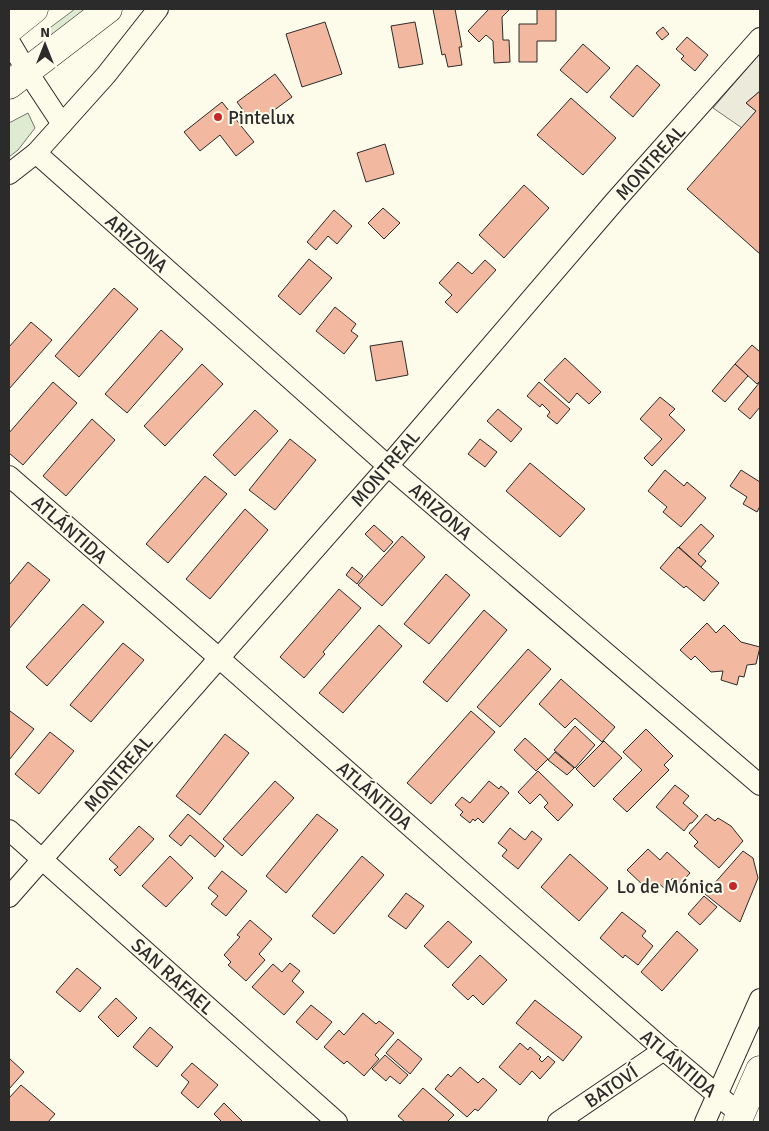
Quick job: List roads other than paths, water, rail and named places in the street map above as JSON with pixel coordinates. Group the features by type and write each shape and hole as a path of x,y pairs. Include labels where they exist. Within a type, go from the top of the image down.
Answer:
{"main road":[{"path":"9,29 34,9"},
{"path":"18,78 108,9"},
{"path":"739,1118 760,1070"}],"street":[{"path":"9,174 36,153 106,75 158,9"},
{"name":"MONTREAL","path":"9,897 388,466 615,201 760,38"},
{"path":"9,42 18,78 62,124"},
{"name":"ARIZONA","path":"36,153 388,466 760,785"},
{"name":"ATLÁNTIDA","path":"9,476 717,1095 739,1118"},
{"name":"SAN RAFAEL","path":"9,830 337,1122"},
{"path":"705,1122 760,999"},
{"name":"BATOVÍ","path":"558,1122 664,1050"}],"place":[{"name":"Pintelux","path":"218,117"},
{"name":"Lo de Mónica","path":"733,886"}]}
